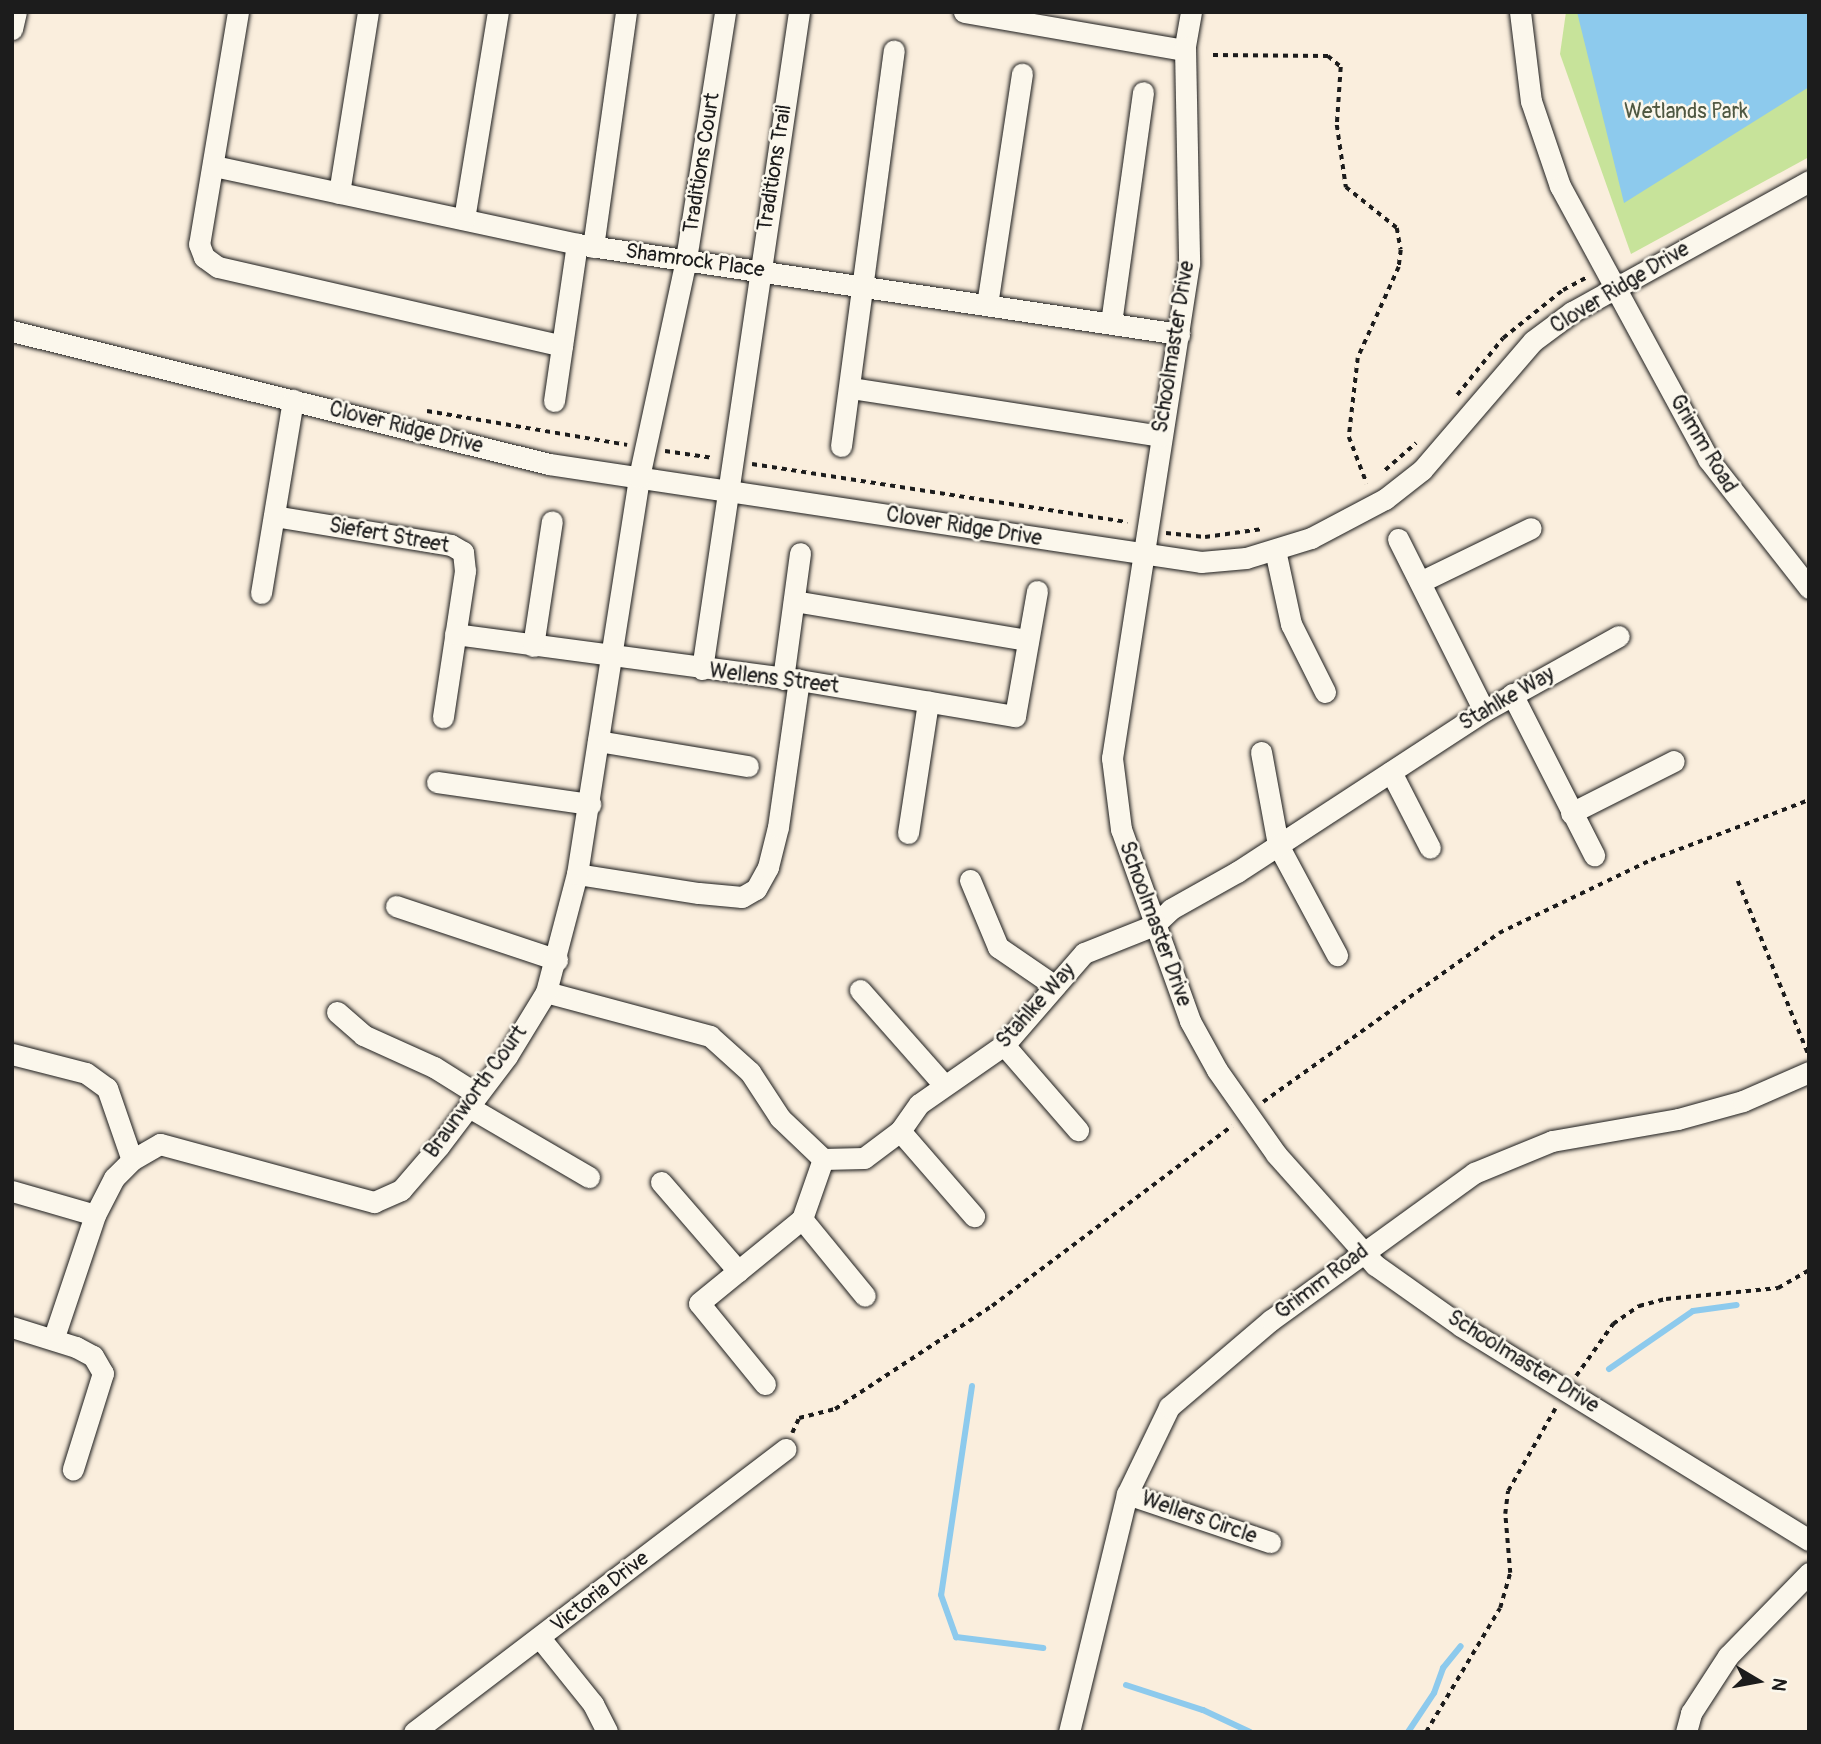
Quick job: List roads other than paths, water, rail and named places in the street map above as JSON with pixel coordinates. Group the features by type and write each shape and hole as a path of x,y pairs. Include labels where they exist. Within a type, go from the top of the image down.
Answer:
{"street":[{"path":"12,29 16,12"},
{"path":"238,12 199,244 204,257 218,267 562,346"},
{"path":"339,193 368,12"},
{"path":"464,219 498,12"},
{"path":"554,401 562,346 585,246 626,12"},
{"name":"Traditions Court","path":"639,477 686,259 725,12"},
{"name":"Traditions Trail","path":"729,491 759,270 799,12"},
{"path":"964,12 1185,50"},
{"name":"Schoolmaster Drive","path":"1191,12 1185,50 1189,263 1112,758 1121,829 1154,925 1204,1049 1250,1112 1276,1154 1375,1265 1461,1326 1809,1540"},
{"name":"Grimm Road","path":"1520,12 1531,101 1560,186 1707,459 1809,588"},
{"path":"841,446 851,388 860,286 894,51"},
{"path":"987,305 1022,74"},
{"path":"1111,323 1143,92"},
{"name":"Shamrock Place","path":"214,166 585,246 1179,334"},
{"name":"Clover Ridge Drive","path":"12,331 549,464 1201,562 1275,550 1347,523 1385,499 1437,453 1533,341 1616,287 1809,181"},
{"path":"851,388 1161,436"},
{"path":"261,593 293,400"},
{"name":"Braunworth Court","path":"54,1337 95,1214 114,1178 132,1160 160,1144 374,1202 401,1190 507,1056 545,992 557,960 577,874 639,477"},
{"path":"702,669 729,491"},
{"name":"Siefert Street","path":"274,516 451,544 463,552 465,571 443,717"},
{"path":"456,634 533,646 552,521"},
{"path":"1420,582 1531,528"},
{"path":"1398,539 1485,711"},
{"path":"1275,550 1292,624 1325,692"},
{"path":"577,874 742,897 756,889 768,867 778,827 791,679 794,601 800,553"},
{"path":"794,601 1028,640 1037,591"},
{"name":"Stahlke Way","path":"823,1159 864,1158 900,1131 919,1104 1004,1045 1084,953 1154,925 1171,909 1278,845 1512,694 1619,636"},
{"name":"Wellens Street","path":"533,646 610,658 791,679 1015,716 1028,640"},
{"path":"1512,694 1594,855"},
{"path":"908,833 929,702"},
{"path":"598,741 748,766"},
{"path":"1261,752 1278,845 1338,955"},
{"path":"1571,813 1674,761"},
{"path":"1391,772 1430,848"},
{"path":"437,782 590,804"},
{"path":"970,880 998,947 1055,986"},
{"path":"396,906 557,960"},
{"path":"860,990 944,1085"},
{"path":"545,992 710,1036 750,1072 780,1118 823,1159 802,1219 699,1303 765,1384"},
{"path":"337,1012 363,1035 433,1067 473,1100 589,1177"},
{"path":"1004,1045 1078,1130"},
{"path":"12,1054 86,1073 107,1087 132,1160"},
{"name":"Grimm Road","path":"1069,1732 1127,1494 1169,1407 1271,1320 1362,1251 1442,1193 1508,1156 1603,1130 1678,1119 1743,1101 1809,1072"},
{"path":"900,1131 974,1216"},
{"path":"661,1182 738,1271"},
{"path":"12,1191 95,1214"},
{"path":"802,1219 865,1296"},
{"path":"12,1327 54,1337 93,1356 103,1373 73,1469"},
{"name":"Victoria Drive","path":"414,1732 785,1449"},
{"name":"Wellers Circle","path":"1127,1494 1270,1542"},
{"path":"1686,1732 1691,1713 1728,1656 1809,1573"},
{"path":"540,1638 593,1704 607,1732"}],"water":[{"name":"Wetlands Park","path":"1577,12 1809,12 1809,87 1624,203"}],"waterway":[{"path":"1609,1369 1693,1311 1737,1305"},
{"path":"972,1386 941,1595 956,1637 1043,1648"},
{"path":"1408,1732 1434,1693 1443,1668 1461,1646"},
{"path":"1126,1685 1203,1710 1250,1732"}]}
